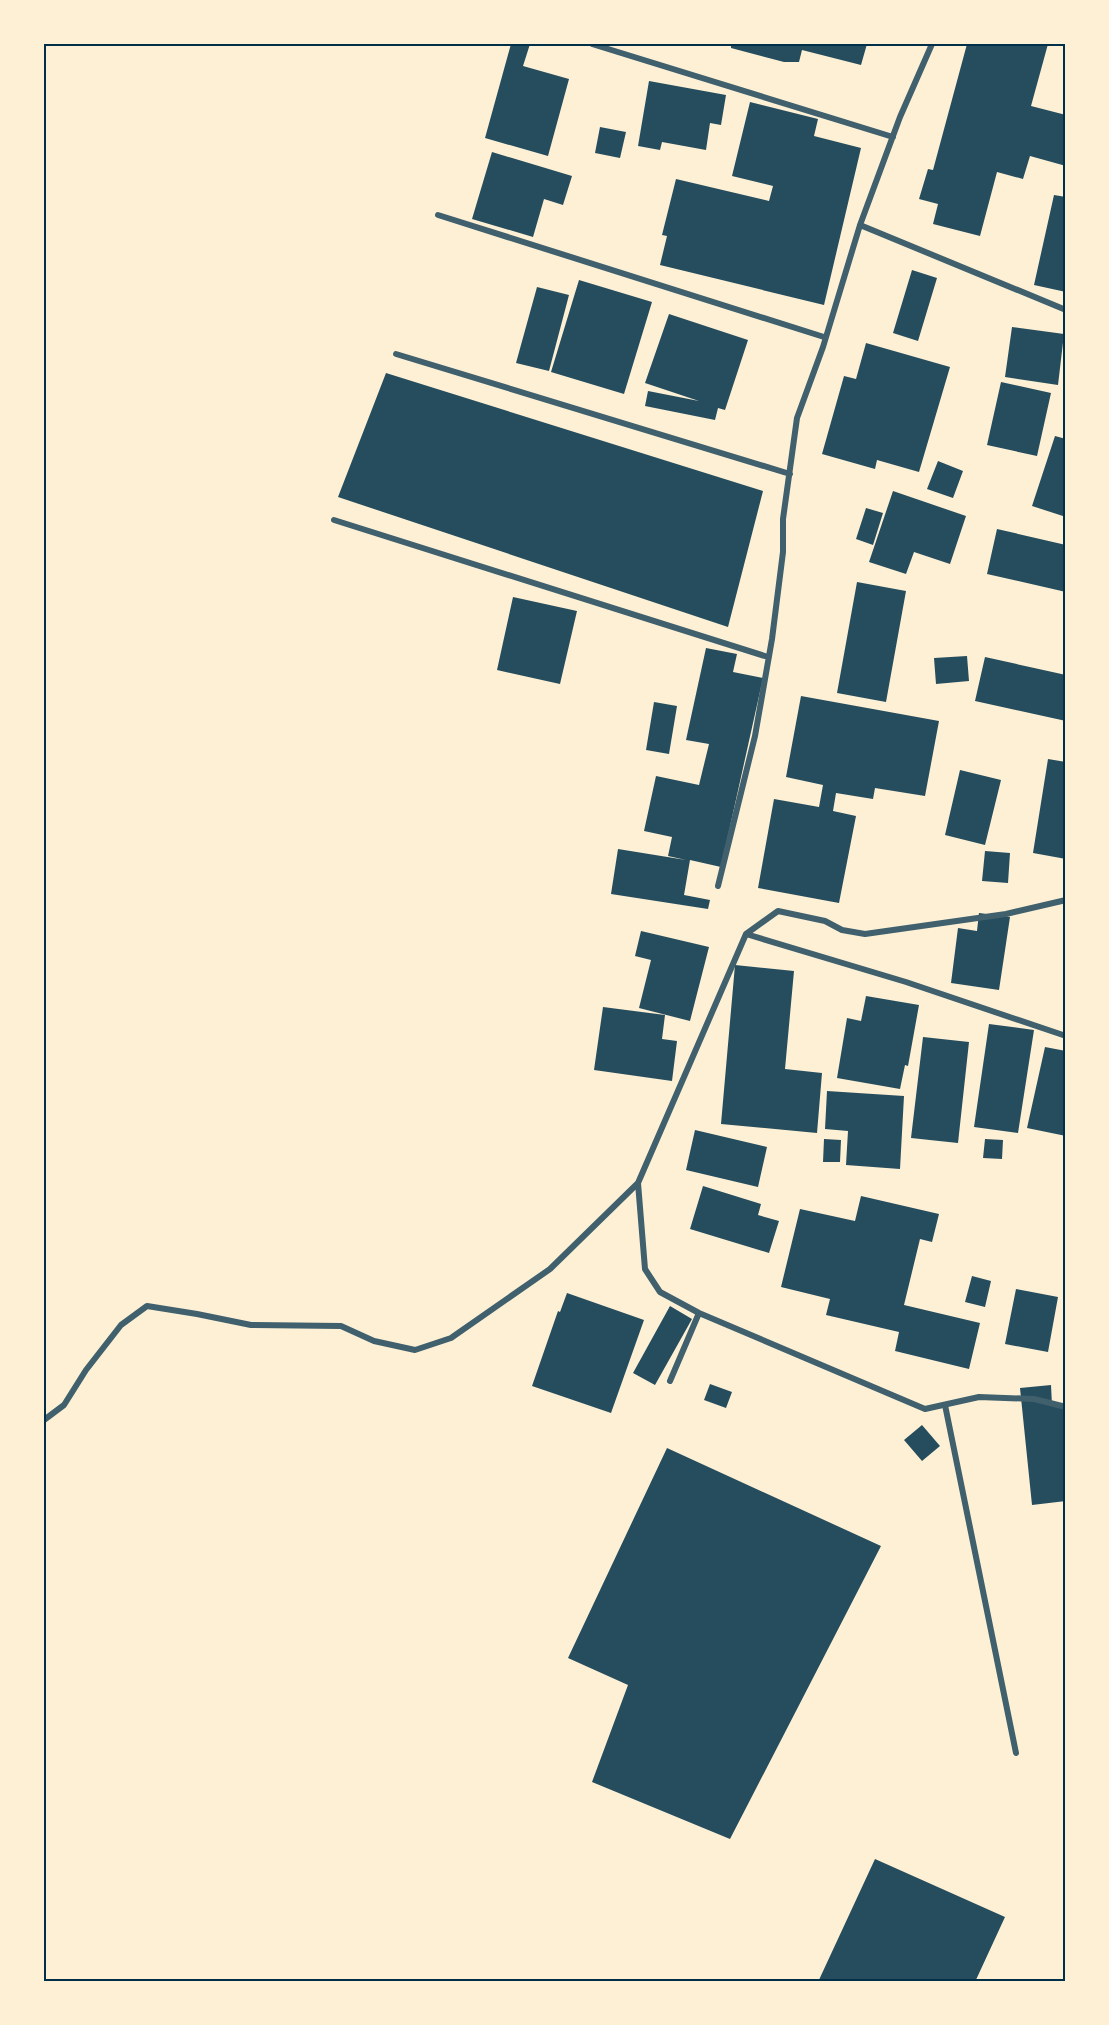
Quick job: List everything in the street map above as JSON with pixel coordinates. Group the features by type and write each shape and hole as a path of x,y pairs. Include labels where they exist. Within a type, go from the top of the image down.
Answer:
{"street":[{"path":"592,44 893,137"},
{"path":"718,886 754,735 768,657 778,596 783,552 783,519 797,418 823,347 824,337 860,225 914,82 932,44"},
{"path":"438,215 824,337"},
{"path":"860,225 1065,310"},
{"path":"396,354 790,474"},
{"path":"334,519 768,657"},
{"path":"44,1419 64,1405 86,1370 121,1325 147,1306 251,1325 341,1326 374,1341 415,1350 451,1338 550,1269 638,1183 746,934 778,911 825,921 842,930 865,934 1006,914 1065,900"},
{"path":"746,934 906,982 1065,1036"},
{"path":"638,1183 645,1269 660,1292 699,1313 925,1409 979,1398 1014,1397 1034,1399 1065,1407"},
{"path":"670,1381 699,1313"},
{"path":"945,1405 1016,1753"}],"building":[{"path":"511,44 530,44 523,66 569,79 548,156 485,138"},
{"path":"731,44 867,44 861,65 802,50 799,62 784,62 731,48"},
{"path":"967,44 1048,44 1031,106 1066,115 1066,166 1030,156 1023,179 997,172 980,236 933,224 938,204 919,199 928,169 933,170"},
{"path":"649,81 726,95 721,125 710,123 706,150 662,142 660,150 638,146"},
{"path":"750,102 818,119 814,136 861,148 824,305 660,265 667,236 662,235 676,179 769,201 773,186 732,176"},
{"path":"600,127 626,132 620,158 595,153"},
{"path":"492,152 572,176 563,205 544,199 533,237 472,219"},
{"path":"1054,195 1066,197 1066,292 1034,285"},
{"path":"912,270 937,278 918,341 893,333"},
{"path":"579,280 652,302 624,394 551,372"},
{"path":"537,287 569,295 549,371 516,363"},
{"path":"669,314 748,340 725,410 718,408 715,420 645,406 648,391 699,401 645,383"},
{"path":"1012,327 1064,334 1058,385 1005,377"},
{"path":"866,343 950,367 919,472 877,460 875,469 822,454 844,376 856,379"},
{"path":"386,373 763,491 728,627 338,497"},
{"path":"1001,382 1051,393 1037,456 987,445"},
{"path":"1055,436 1066,439 1066,517 1032,506"},
{"path":"938,461 963,471 953,498 927,489"},
{"path":"893,491 966,516 950,564 914,552 906,574 869,562"},
{"path":"866,508 883,513 873,545 856,539"},
{"path":"997,529 1066,545 1066,592 987,574"},
{"path":"857,582 906,591 886,702 837,693"},
{"path":"513,597 577,611 560,684 497,670"},
{"path":"706,648 737,654 733,672 763,678 721,867 690,860 684,895 710,900 708,909 611,894 618,849 686,860 668,856 672,837 644,831 656,776 699,785 709,744 686,740"},
{"path":"967,656 969,681 936,684 934,658"},
{"path":"985,657 1066,675 1066,721 975,701"},
{"path":"801,696 939,721 925,796 875,788 873,799 836,793 833,811 856,816 839,903 758,888 774,799 819,807 823,785 786,777"},
{"path":"654,702 677,706 669,754 646,750"},
{"path":"1048,759 1066,762 1066,859 1033,853"},
{"path":"960,770 1001,780 985,845 945,835"},
{"path":"985,851 1010,853 1008,883 982,881"},
{"path":"979,913 1010,917 999,990 951,983 958,928 977,931"},
{"path":"641,931 709,947 690,1021 639,1008 651,960 635,956"},
{"path":"735,965 794,971 785,1069 822,1073 817,1133 721,1124"},
{"path":"866,996 919,1005 908,1066 905,1065 900,1089 837,1078 847,1018 861,1021"},
{"path":"603,1007 665,1015 662,1039 677,1041 672,1081 594,1070"},
{"path":"989,1024 1034,1030 1018,1133 974,1127"},
{"path":"923,1037 969,1042 958,1143 911,1138"},
{"path":"1045,1047 1066,1051 1066,1136 1027,1128"},
{"path":"827,1091 904,1096 900,1169 846,1165 848,1131 825,1129"},
{"path":"695,1130 767,1147 758,1187 686,1170"},
{"path":"824,1139 841,1140 840,1162 823,1162"},
{"path":"985,1139 1003,1140 1002,1159 983,1158"},
{"path":"703,1186 761,1204 758,1215 779,1221 769,1253 690,1229"},
{"path":"861,1196 939,1214 932,1242 920,1239 904,1305 980,1323 969,1369 895,1351 899,1332 826,1315 830,1299 781,1287 800,1209 855,1221"},
{"path":"972,1276 991,1281 985,1307 965,1302"},
{"path":"1016,1289 1058,1297 1048,1352 1005,1344"},
{"path":"567,1293 644,1320 611,1413 532,1386 558,1311 560,1312"},
{"path":"670,1306 692,1319 655,1385 633,1373"},
{"path":"710,1384 732,1392 726,1408 704,1400"},
{"path":"1051,1385 1052,1405 1066,1403 1066,1501 1032,1505 1020,1388"},
{"path":"922,1425 940,1446 922,1461 904,1440"},
{"path":"667,1448 881,1546 730,1839 592,1782 628,1685 568,1658"},
{"path":"875,1859 1005,1917 975,1982 818,1982"}]}
